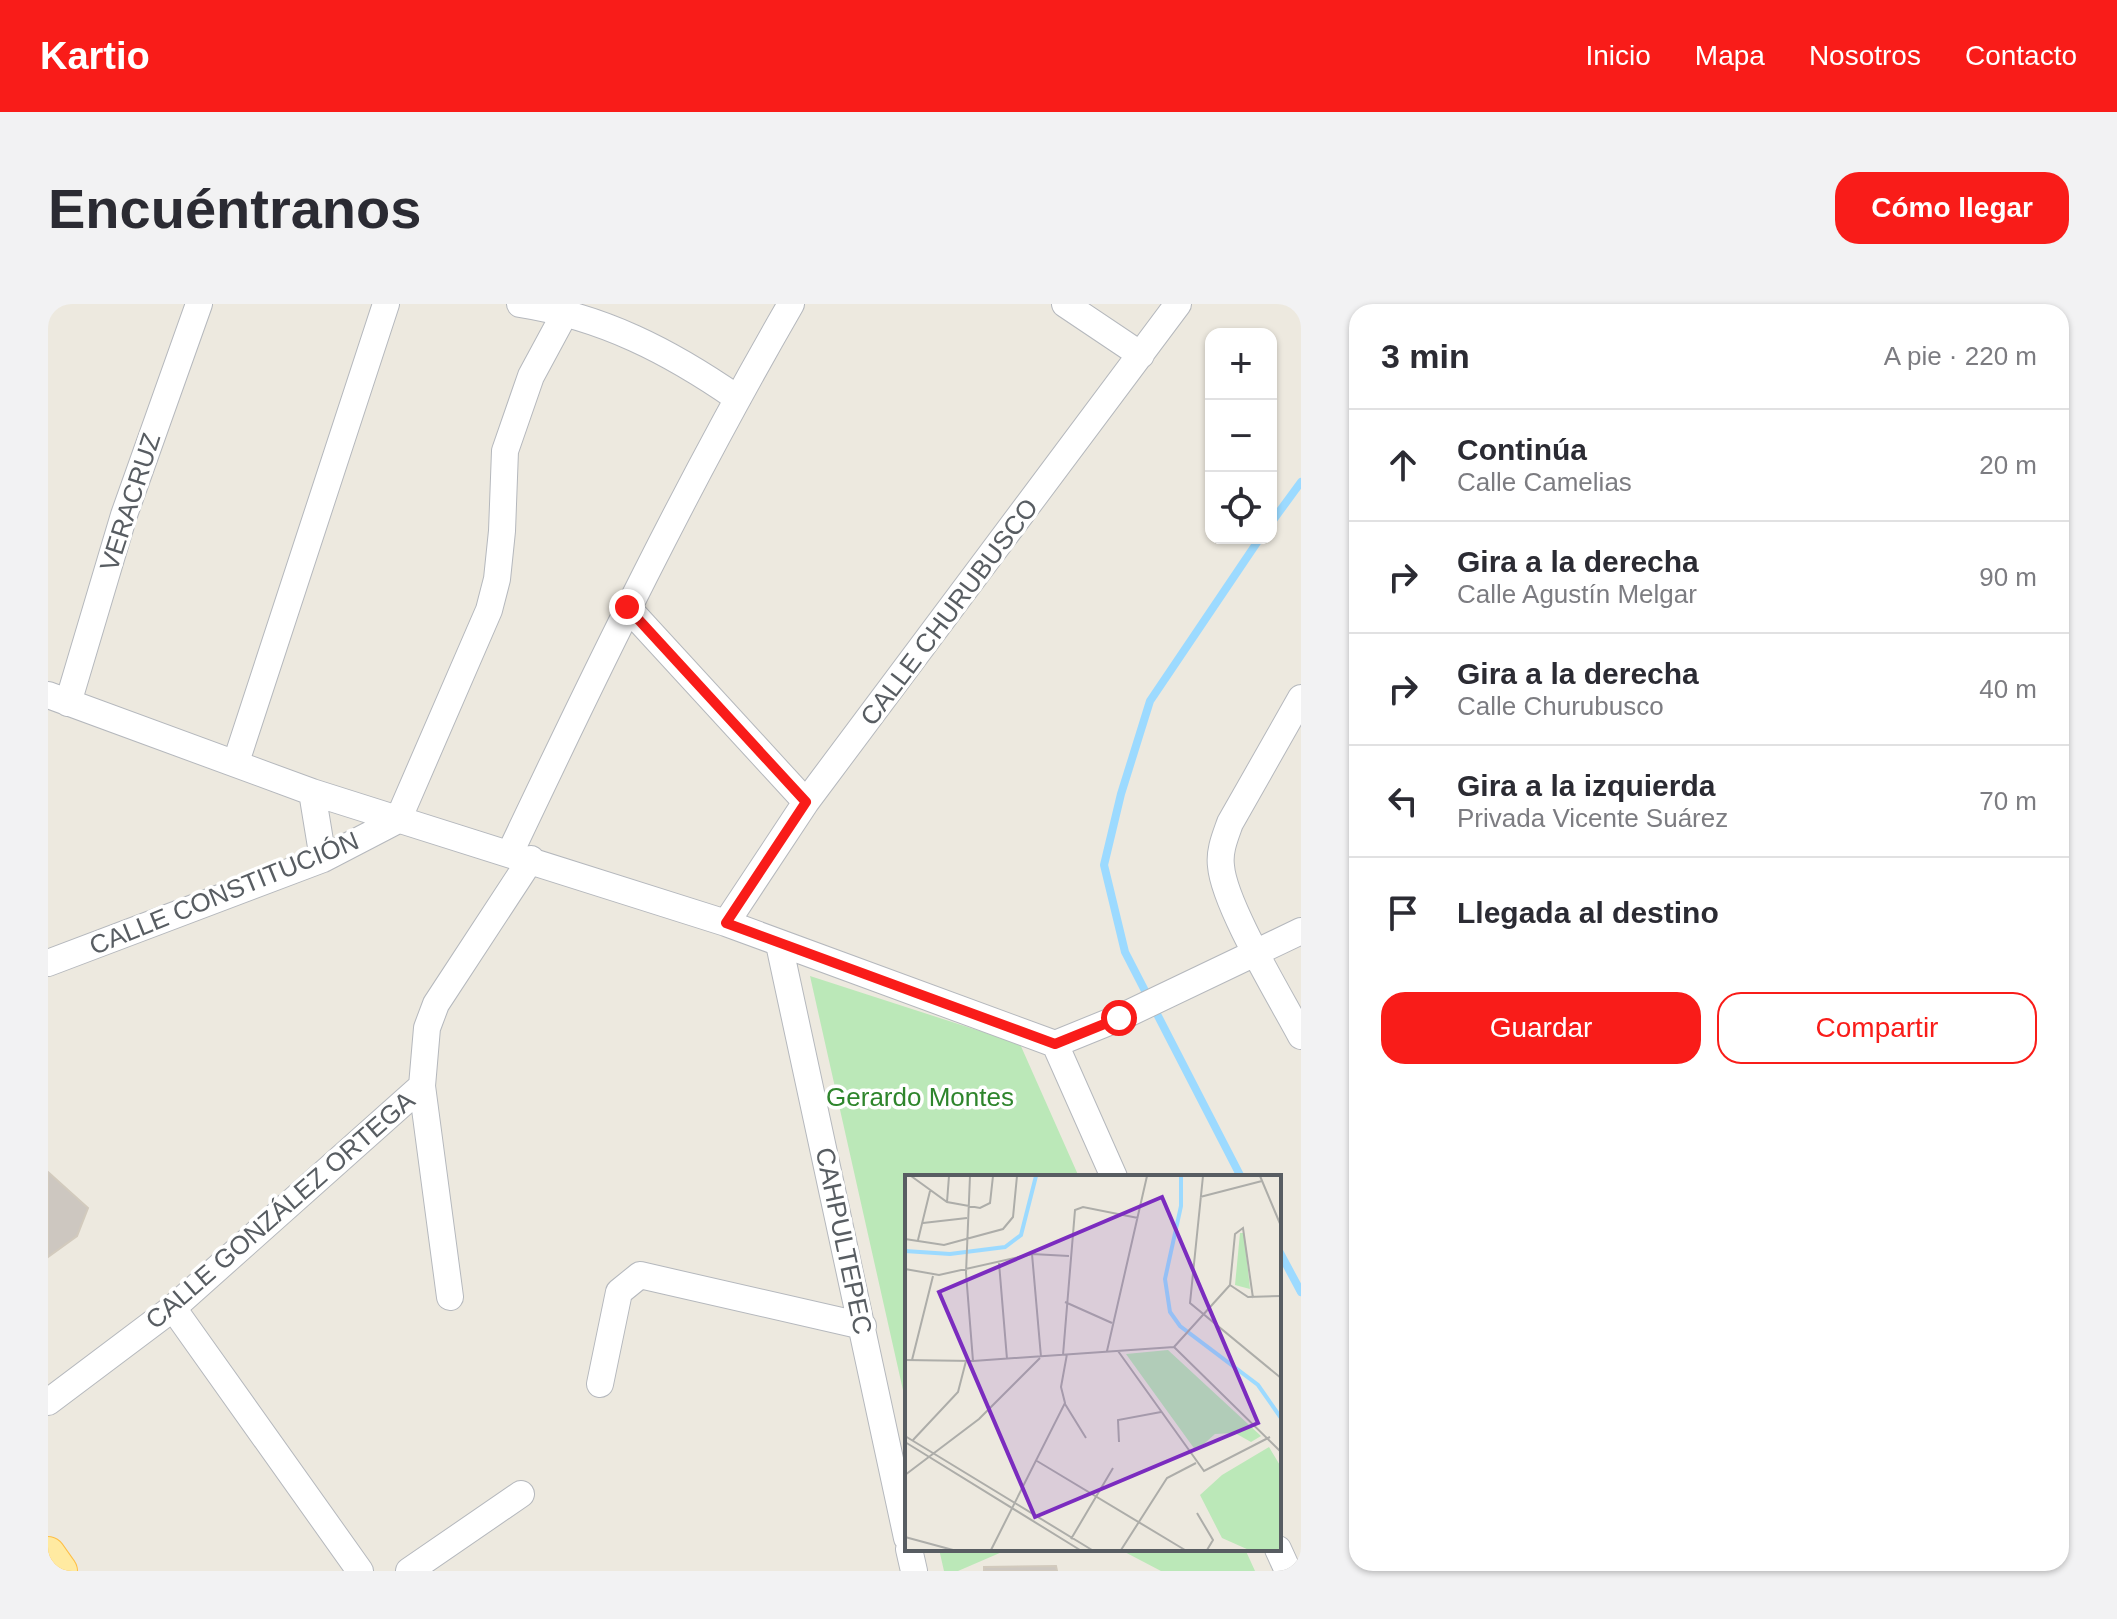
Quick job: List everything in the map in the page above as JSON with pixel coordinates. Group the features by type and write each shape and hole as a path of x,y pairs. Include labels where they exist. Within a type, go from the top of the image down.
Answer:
{"main road":[{"path":"48,1554 60,1571"}],"street":[{"name":"VERACRUZ","path":"58,699 199,304"},
{"path":"236,762 386,304"},
{"path":"520,304 565,313 667,351 737,398"},
{"name":"CALLE GONZÁLEZ ORTEGA","path":"48,1402 173,1308 422,1086 427,1028 436,1004 520,856 627,607 737,398 791,304"},
{"path":"1065,304 1141,355"},
{"name":"CALLE CHURUBUSCO","path":"726,923 806,802 1178,304"},
{"path":"398,820 489,610 497,579 505,451 531,376 565,313"},
{"path":"627,607 806,802"},
{"path":"1301,698 1230,823 1222,844 1220,866 1225,885 1257,953 1301,1036"},
{"path":"58,699 312,792 726,923 1055,1044 1119,1018 1301,931"},
{"path":"312,792 323,859"},
{"name":"CALLE CONSTITUCIÓN","path":"48,963 323,859 398,820"},
{"name":"CAHPULTEPEC","path":"779,944 905,1528"},
{"path":"1055,1044 1113,1175"},
{"path":"422,1086 450,1297"},
{"path":"600,1384 619,1292 640,1275 863,1326"},
{"path":"173,1308 360,1571"},
{"path":"409,1571 521,1494"},
{"path":"909,1551 914,1571"},
{"path":"1279,1551 1288,1571"}],"green space":[{"name":"Gerardo Montes","path":"810,976 1020,1044 1078,1175 905,1175 905,1399"},
{"path":"939,1551 1004,1551 958,1571 944,1571"},
{"path":"1123,1551 1246,1551 1255,1571 1161,1571"}],"building":[{"path":"48,1172 88,1208 77,1236 48,1257"},
{"path":"1056,1566 1057,1571 984,1571 984,1567"}],"waterway":[{"path":"1277,515 1301,482"},
{"path":"1240,1175 1125,952 1104,865 1121,794 1150,701 1256,544"},
{"path":"1281,1255 1301,1292"}],"route":[{"path":"627,607 806,802 726,923 1055,1044 1119,1018"}]}
